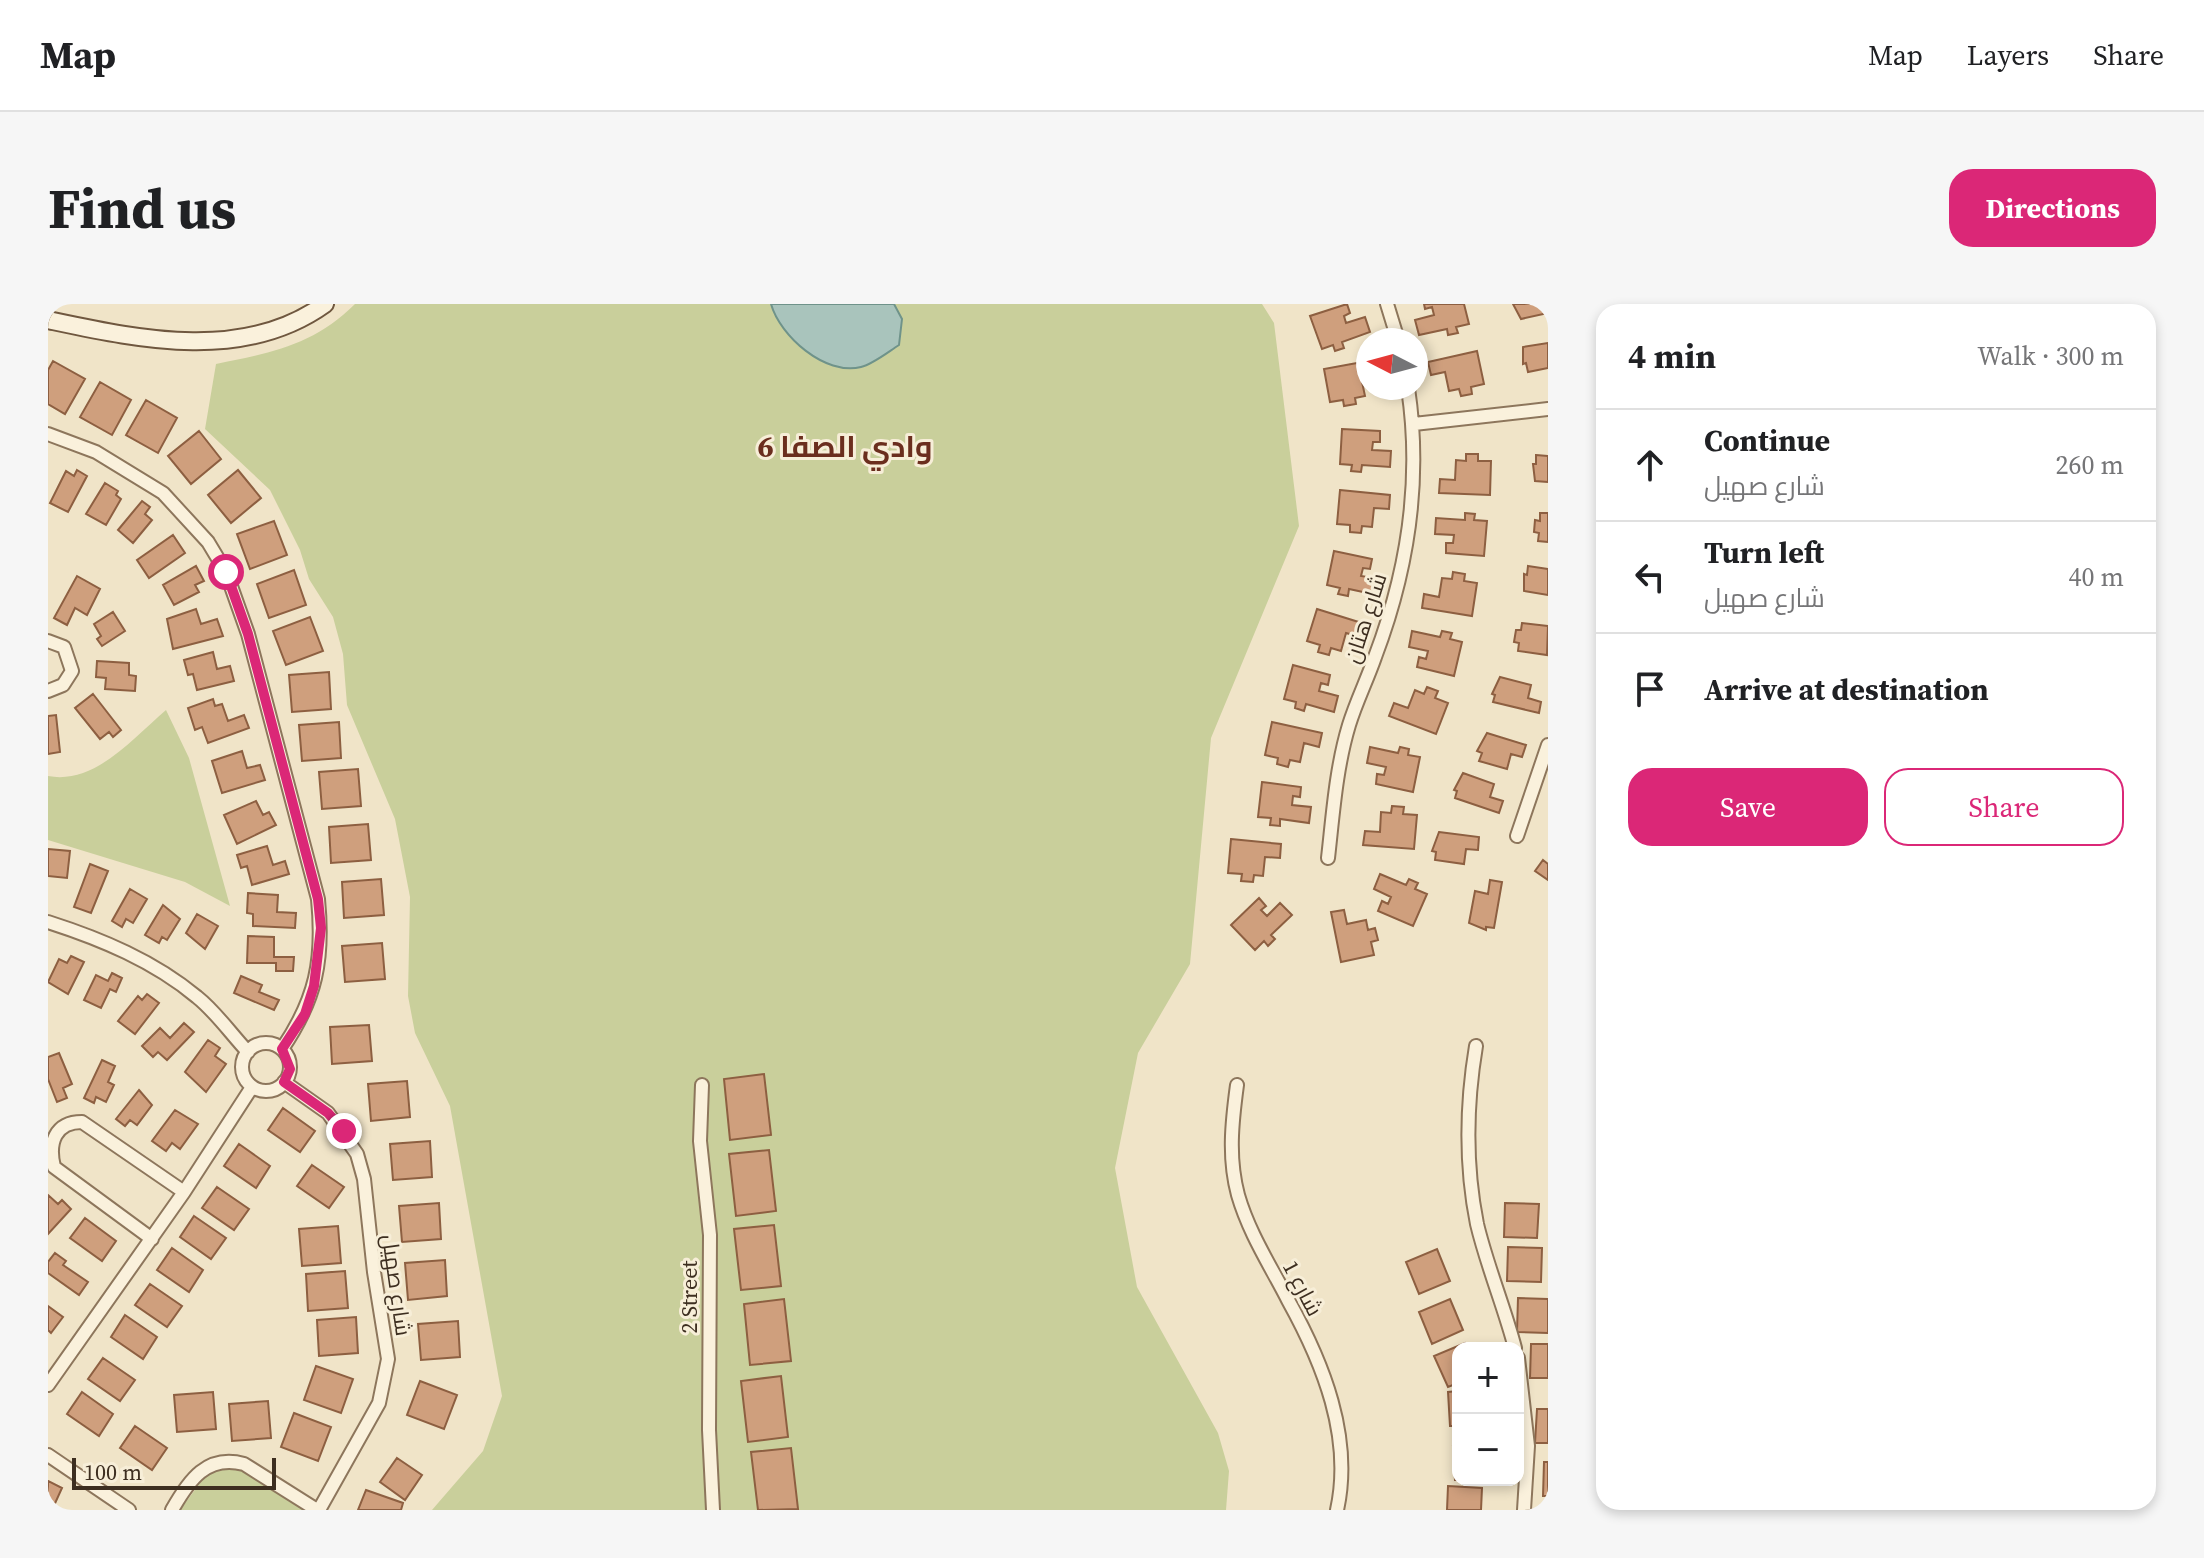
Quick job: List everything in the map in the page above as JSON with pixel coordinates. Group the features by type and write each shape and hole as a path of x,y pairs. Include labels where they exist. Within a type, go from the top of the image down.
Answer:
{"street":[{"path":"48,320 156,339 221,341 287,323 325,304"},
{"path":"1387,304 1394,328"},
{"name":"شارع هتان","path":"1328,858 1340,763 1348,727 1387,624 1406,551 1414,488 1414,424 1410,400"},
{"path":"1414,424 1548,409"},
{"path":"48,434 96,452 163,493 208,542 238,603 318,899 321,928 314,986 305,1014 282,1049"},
{"path":"48,641 64,647 72,671 63,685 48,691"},
{"path":"1517,836 1548,745"},
{"path":"48,922 111,945 171,978 199,998 248,1052"},
{"path":"260,1044 282,1049 290,1069 284,1082 266,1092 252,1087 243,1074 248,1052 260,1044"},
{"path":"1476,1046 1468,1118 1471,1190 1484,1249 1513,1342"},
{"name":"شارع صهيل","path":"284,1082 328,1113 357,1154 364,1179 372,1261 388,1359 379,1403 318,1510"},
{"name":"2 Street","path":"702,1085 700,1141 710,1235 709,1430 713,1510"},
{"name":"شارع 1","path":"1237,1085 1231,1145 1237,1192 1253,1234 1289,1300 1328,1388 1338,1423 1342,1462 1337,1510"},
{"path":"48,1385 152,1239 252,1087"},
{"path":"152,1239 54,1167 49,1157 52,1135 60,1127 82,1122 184,1192"},
{"path":"1524,1411 1528,1446 1524,1510"},
{"path":"48,1455 129,1510"},
{"path":"172,1510 206,1467 231,1461 244,1464 318,1510"}],"green space":[{"path":"355,304 1262,304 1274,323 1299,526 1211,738 1190,964 1138,1053 1115,1168 1137,1287 1218,1433 1229,1471 1226,1510 432,1510 483,1451 502,1396 450,1106 415,1033 408,996 410,897 395,819 347,705 343,654 333,617 309,579 300,550 270,490 205,429 216,364 273,351 308,338 340,318"},
{"path":"166,710 189,758 230,906 185,882 48,840 48,776 65,777 97,766 127,746"},
{"path":"221,1468 237,1469 315,1506 313,1510 180,1510 206,1475"}],"water":[{"path":"771,304 894,304 902,319 899,345 861,367 833,365 806,351 794,340 784,329"}],"building":[{"path":"1347,304 1350,313 1344,316 1346,323 1365,317 1369,328 1356,328 1356,337 1342,342 1344,348 1335,351 1333,345 1322,349 1310,316"},
{"path":"1424,304 1464,304 1469,324 1456,327 1458,333 1448,335 1447,329 1428,333 1428,328 1417,328 1415,320 1434,315 1432,307 1425,309"},
{"path":"1513,304 1548,304 1548,313 1521,319"},
{"path":"1548,343 1548,368 1528,372 1526,363 1523,364 1523,347"},
{"path":"1477,351 1484,384 1471,387 1472,394 1461,396 1459,389 1449,391 1445,372 1431,375 1428,362"},
{"path":"53,361 85,379 65,414 48,404 48,370"},
{"path":"1356,363 1356,404 1344,406 1343,400 1330,402 1324,369"},
{"path":"100,382 131,400 112,435 80,417"},
{"path":"146,400 177,418 158,453 126,435"},
{"path":"1342,429 1380,431 1380,442 1373,442 1372,450 1391,451 1390,467 1362,465 1361,472 1351,471 1352,465 1340,464"},
{"path":"199,431 221,459 191,484 168,456"},
{"path":"1466,454 1478,454 1478,461 1491,461 1490,495 1439,493 1440,479 1455,480 1456,460 1466,461"},
{"path":"1536,455 1548,456 1548,482 1535,481 1533,464 1536,464"},
{"path":"77,470 87,476 68,512 50,503 66,471 74,476"},
{"path":"238,470 261,498 231,523 208,495"},
{"path":"105,483 118,491 116,495 121,499 106,525 86,514"},
{"path":"1340,490 1390,495 1389,509 1374,508 1372,527 1362,526 1361,533 1350,532 1350,525 1337,524"},
{"path":"142,501 150,507 145,514 152,520 133,543 118,530"},
{"path":"1465,513 1475,514 1474,520 1487,521 1484,556 1446,553 1446,543 1453,543 1454,535 1435,534 1436,518 1465,520"},
{"path":"1540,513 1548,513 1548,542 1538,541 1539,533 1534,532 1535,520 1540,521"},
{"path":"274,521 287,555 250,569 237,534"},
{"path":"173,535 185,553 149,578 137,560"},
{"path":"1334,551 1372,559 1370,569 1363,568 1361,576 1380,579 1377,595 1349,589 1348,596 1338,594 1340,588 1327,585"},
{"path":"196,566 204,581 195,585 199,592 174,605 163,585"},
{"path":"1528,566 1548,569 1548,595 1524,591 1524,574 1527,575"},
{"path":"294,570 306,605 269,618 257,584"},
{"path":"1453,572 1465,574 1464,581 1477,583 1472,616 1422,608 1424,594 1439,597 1442,578 1452,579"},
{"path":"77,576 100,589 87,615 75,608 67,625 54,618"},
{"path":"196,609 201,624 217,619 223,636 173,649 167,619"},
{"path":"1317,609 1365,624 1361,637 1346,633 1341,651 1331,648 1329,655 1318,652 1320,645 1307,641"},
{"path":"113,612 125,631 102,646 97,639 101,636 94,624"},
{"path":"310,617 323,651 286,665 273,631"},
{"path":"1522,623 1548,626 1547,655 1518,651 1519,643 1514,642 1516,630 1521,630"},
{"path":"1412,631 1440,637 1442,631 1452,633 1450,639 1462,642 1454,676 1417,667 1419,657 1426,659 1428,651 1409,647"},
{"path":"213,652 217,669 230,666 234,681 197,690 193,674 188,675 184,660"},
{"path":"97,661 129,663 129,675 136,676 135,691 105,689 106,678 96,677"},
{"path":"1293,665 1330,675 1328,685 1321,683 1319,691 1338,696 1334,712 1306,704 1304,711 1295,708 1296,702 1284,699"},
{"path":"329,672 331,709 292,712 289,675"},
{"path":"1500,677 1531,685 1528,698 1541,702 1539,713 1493,702 1495,695 1492,694"},
{"path":"1427,687 1438,691 1435,698 1448,703 1436,734 1389,716 1394,703 1408,708 1415,690 1424,694"},
{"path":"93,694 121,730 113,737 109,732 100,739 75,708"},
{"path":"213,699 215,706 222,704 228,721 244,715 249,728 208,743 202,727 195,730 188,708"},
{"path":"56,715 60,752 48,754 48,716"},
{"path":"339,722 341,758 302,761 299,725"},
{"path":"1272,722 1322,733 1319,747 1304,743 1300,762 1290,760 1288,767 1277,764 1278,758 1265,755"},
{"path":"1487,733 1526,745 1522,757 1511,754 1507,769 1479,761 1482,753 1477,751"},
{"path":"1370,747 1398,753 1400,747 1409,749 1408,755 1420,757 1413,792 1376,784 1377,774 1384,775 1386,767 1367,763"},
{"path":"242,751 247,768 260,765 265,780 222,793 212,761"},
{"path":"358,769 361,806 322,809 319,772"},
{"path":"1463,773 1494,784 1490,797 1503,801 1499,813 1455,798 1457,791 1454,790"},
{"path":"1262,782 1301,787 1300,797 1293,796 1292,805 1311,807 1309,823 1280,819 1280,826 1270,825 1271,818 1258,817"},
{"path":"256,801 263,815 269,812 276,825 237,844 224,815"},
{"path":"1392,806 1404,807 1403,814 1417,815 1414,849 1363,845 1365,831 1380,832 1381,812 1391,813"},
{"path":"368,824 371,860 331,863 329,827"},
{"path":"1439,832 1479,837 1478,850 1466,849 1464,864 1435,860 1436,852 1432,851"},
{"path":"1231,839 1281,844 1280,858 1265,857 1263,876 1254,875 1253,882 1241,881 1242,874 1228,873"},
{"path":"267,846 273,865 285,861 289,874 252,885 247,866 241,868 237,855"},
{"path":"48,849 70,851 67,878 48,876"},
{"path":"1543,860 1548,864 1548,880 1535,871"},
{"path":"90,864 108,871 91,913 74,907"},
{"path":"1380,874 1406,885 1409,879 1418,883 1415,889 1427,894 1413,926 1378,911 1382,901 1388,904 1391,897 1374,889"},
{"path":"381,879 384,915 344,918 342,882"},
{"path":"1490,880 1502,882 1494,928 1486,927 1486,930 1469,923 1475,891 1488,894"},
{"path":"130,889 147,899 133,923 126,919 122,927 112,921"},
{"path":"248,893 278,895 277,912 296,913 295,928 253,926 253,914 247,913"},
{"path":"1259,898 1266,906 1261,910 1267,916 1280,903 1292,915 1271,935 1275,939 1268,946 1264,941 1255,950 1231,925"},
{"path":"163,905 180,919 167,940 162,937 159,943 145,935"},
{"path":"1344,910 1347,924 1366,920 1368,930 1375,928 1378,940 1371,942 1374,955 1341,962 1331,912"},
{"path":"197,914 218,926 205,949 186,933"},
{"path":"248,936 274,937 274,957 294,957 293,971 276,971 276,963 247,963"},
{"path":"382,943 385,979 345,982 342,946"},
{"path":"71,956 84,962 68,994 48,982 59,959 67,963"},
{"path":"112,973 122,978 116,992 110,989 101,1008 84,1000 96,975 108,981"},
{"path":"241,976 262,985 259,992 279,1000 274,1010 234,993"},
{"path":"147,994 159,1003 135,1034 118,1021 138,996 142,1000"},
{"path":"184,1023 194,1032 167,1060 158,1052 153,1057 142,1046 160,1028 170,1038"},
{"path":"369,1025 372,1061 332,1064 330,1027"},
{"path":"208,1040 220,1048 215,1056 226,1064 206,1092 185,1072"},
{"path":"59,1053 72,1084 63,1088 67,1098 57,1102 48,1079 48,1057"},
{"path":"102,1060 115,1066 108,1082 114,1085 106,1102 96,1097 94,1103 84,1098"},
{"path":"764,1074 771,1135 730,1140 724,1079"},
{"path":"407,1081 410,1117 371,1121 368,1084"},
{"path":"139,1090 152,1105 137,1125 130,1120 125,1126 116,1119"},
{"path":"283,1108 315,1131 300,1152 268,1130"},
{"path":"175,1110 198,1124 180,1149 172,1143 166,1151 152,1141"},
{"path":"430,1141 432,1177 393,1180 390,1144"},
{"path":"239,1144 270,1166 256,1188 224,1166"},
{"path":"769,1150 776,1211 736,1216 729,1154"},
{"path":"312,1165 344,1187 329,1208 297,1186"},
{"path":"217,1187 249,1209 234,1230 202,1208"},
{"path":"48,1195 58,1204 62,1200 71,1209 48,1234"},
{"path":"439,1203 441,1239 402,1242 399,1206"},
{"path":"1505,1203 1539,1204 1537,1238 1504,1237"},
{"path":"194,1216 226,1238 211,1259 180,1237"},
{"path":"85,1218 116,1241 102,1261 70,1238"},
{"path":"774,1225 781,1286 741,1290 734,1229"},
{"path":"338,1226 341,1263 302,1266 299,1229"},
{"path":"1508,1247 1542,1248 1541,1282 1507,1281"},
{"path":"172,1248 203,1270 189,1292 157,1270"},
{"path":"1437,1249 1450,1281 1419,1294 1406,1262"},
{"path":"55,1253 66,1261 63,1265 88,1282 79,1295 48,1273 48,1262"},
{"path":"445,1260 447,1296 408,1300 405,1263"},
{"path":"345,1271 348,1308 308,1311 306,1274"},
{"path":"150,1284 182,1306 167,1327 135,1305"},
{"path":"1518,1298 1548,1299 1548,1333 1517,1332"},
{"path":"784,1299 791,1361 750,1365 744,1304"},
{"path":"1450,1299 1463,1330 1432,1344 1419,1312"},
{"path":"48,1306 63,1317 51,1333 48,1330"},
{"path":"125,1315 157,1337 143,1359 111,1337"},
{"path":"356,1317 358,1353 319,1356 317,1320"},
{"path":"458,1321 460,1357 421,1360 418,1324"},
{"path":"1531,1344 1548,1344 1548,1378 1530,1378"},
{"path":"1452,1348 1452,1385 1448,1387 1434,1356"},
{"path":"103,1358 135,1380 120,1401 88,1379"},
{"path":"316,1366 353,1379 341,1413 304,1400"},
{"path":"781,1376 788,1437 748,1442 741,1381"},
{"path":"420,1381 457,1395 444,1429 407,1415"},
{"path":"82,1392 113,1414 99,1436 67,1414"},
{"path":"213,1392 216,1429 177,1432 174,1395"},
{"path":"1448,1392 1452,1392 1452,1426 1450,1426"},
{"path":"268,1401 271,1438 232,1441 229,1404"},
{"path":"1537,1409 1548,1409 1548,1443 1535,1443"},
{"path":"294,1413 331,1427 318,1461 281,1447"},
{"path":"135,1426 167,1448 152,1470 120,1448"},
{"path":"791,1448 798,1509 758,1510 751,1452"},
{"path":"397,1458 422,1475 405,1500 380,1482"},
{"path":"1544,1462 1548,1462 1548,1496 1543,1496"},
{"path":"48,1481 62,1488 52,1510 48,1510"},
{"path":"1448,1486 1482,1488 1481,1510 1447,1510"},
{"path":"366,1490 403,1503 401,1510 358,1510"}],"district":[{"name":"وادي الصفا 6","path":"845,446"}],"route":[{"path":"226,572 248,634 318,899 321,928 314,986 305,1014 282,1049 290,1069 284,1082 328,1113 344,1131"}]}
